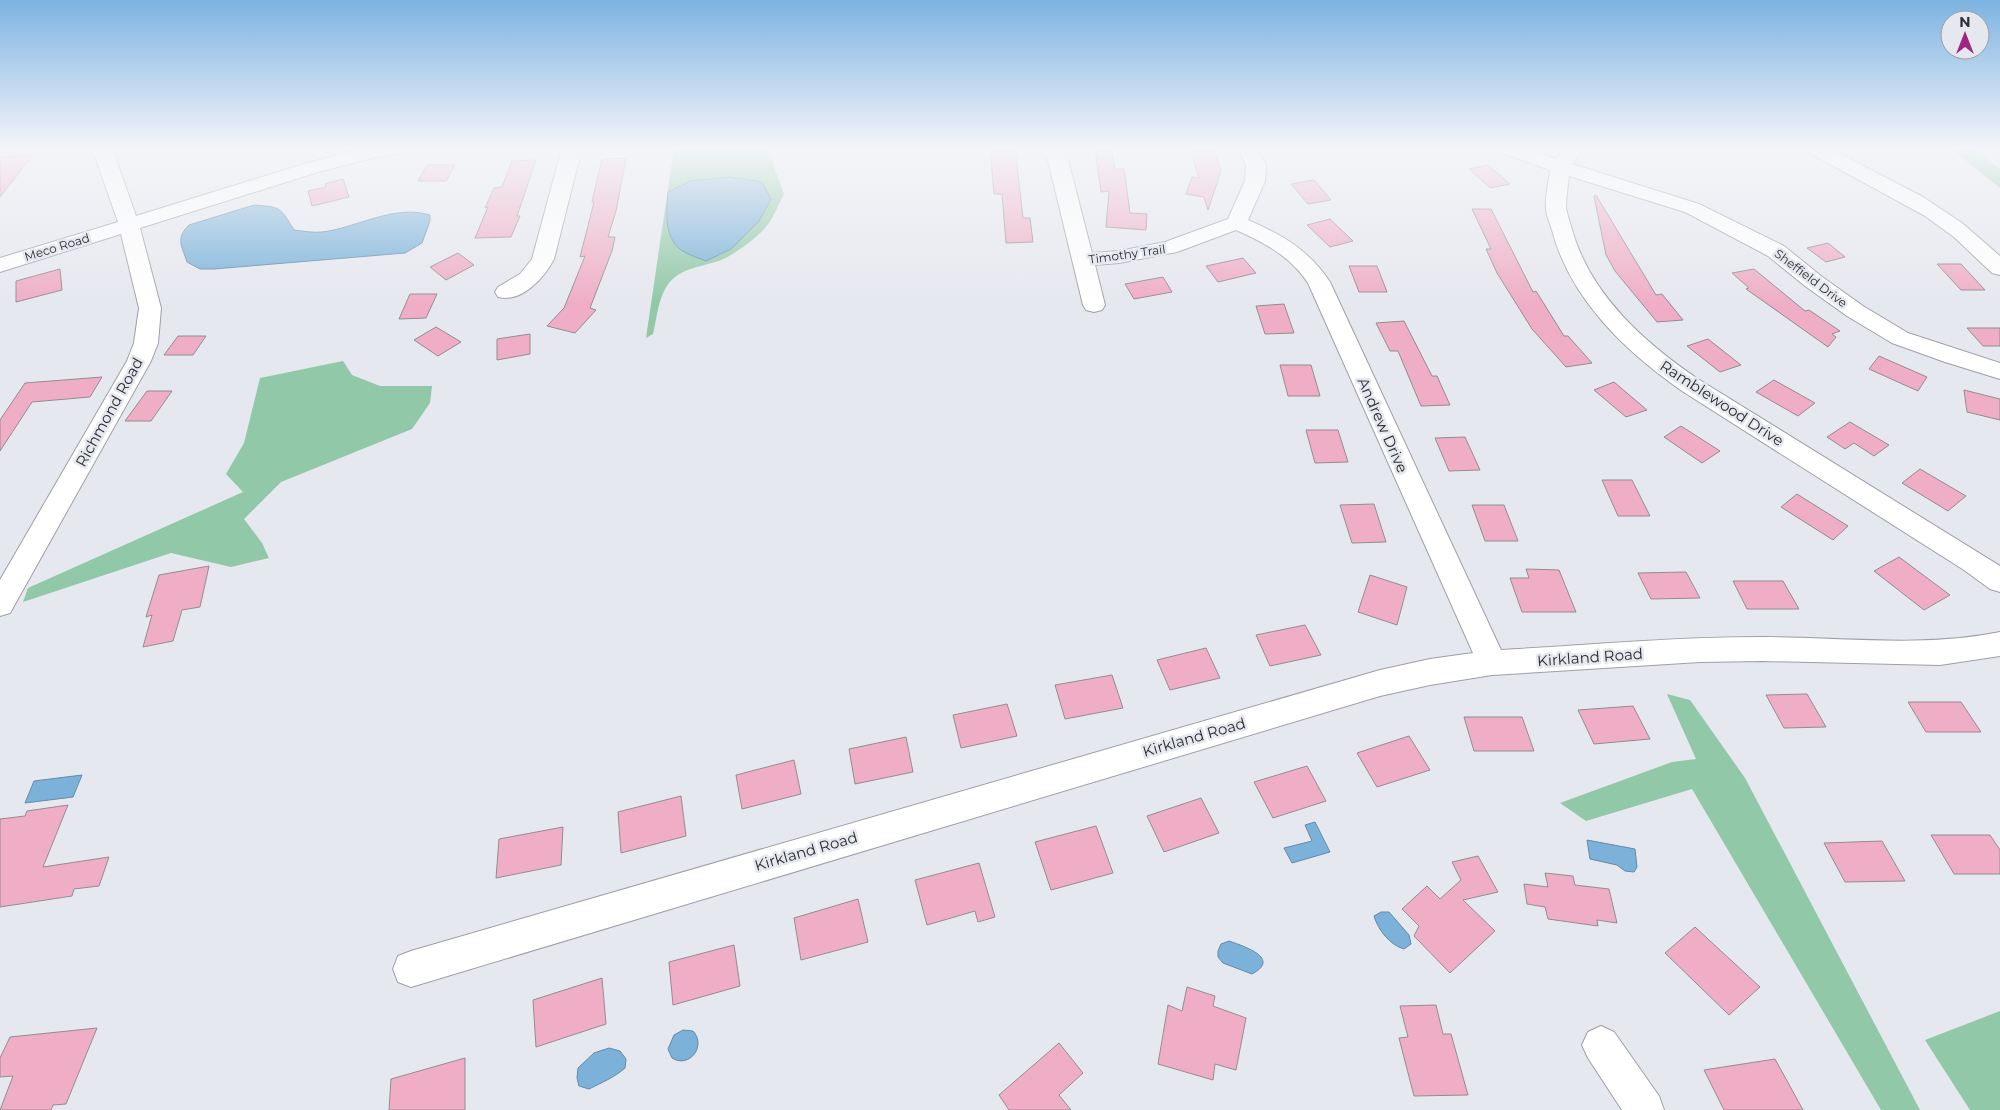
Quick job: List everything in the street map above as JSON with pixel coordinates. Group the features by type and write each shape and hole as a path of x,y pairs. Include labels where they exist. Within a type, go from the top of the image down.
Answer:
{"street":[{"name":"Richmond Road","path":"0,605 139,360 146,343 150,308 129,224 120,200"},
{"name":"Meco Road","path":"0,265 208,200"},
{"path":"506,292 530,279 541,264 558,200"},
{"path":"1067,200 1094,305"},
{"path":"1236,223 1248,200"},
{"name":"Ramblewood Drive","path":"1557,200 1556,208 1568,251 1579,272 1608,315 1658,363 1690,386 1974,562 2000,581"},
{"name":"Sheffield Drive","path":"1666,200 1692,208 1776,251 1855,311 1900,338 2000,371"},
{"path":"1908,200 1948,222 1973,242 2000,268"},
{"name":"Timothy Trail","path":"1083,260 1119,257 1170,248 1236,223"},
{"name":"Andrew Drive","path":"1236,223 1282,243 1309,267 1319,282 1492,663"},
{"name":"Kirkland Road","path":"411,969 1380,683 1430,672 1492,663 1700,650 1762,648 1940,653 2000,644"},
{"path":"1601,1044 1645,1110"}],"green space":[{"path":"666,200 781,200 768,224 751,241 726,258 686,271 669,283 660,301 653,334 646,338"},
{"path":"343,361 352,375 380,386 432,386 430,403 412,429 281,482 244,519 262,543 269,558 231,567 171,553 23,602 28,588 243,492 226,474 244,443 260,378"},
{"path":"1667,694 1690,700 1745,778 1920,1110 1881,1110 1692,789 1586,821 1560,803 1672,762 1696,759"},
{"path":"2000,1011 2000,1110 1970,1110 1925,1040"}],"water":[{"path":"668,200 771,200 759,221 731,249 706,261 690,255 675,244 669,231"},
{"path":"254,205 279,210 294,230 308,232 335,230 402,212 430,215 430,221 422,243 405,253 214,269 200,269 187,262 181,239 182,234 189,225"},
{"path":"82,775 73,797 25,803 34,781"},
{"path":"1315,822 1330,852 1292,863 1284,848 1312,841 1305,825"},
{"path":"1587,840 1635,849 1637,867 1634,872 1625,871 1617,865 1590,859"},
{"path":"1381,912 1389,912 1409,935 1411,944 1404,949 1394,944 1385,936 1374,916"},
{"path":"1229,941 1257,953 1262,958 1263,963 1260,968 1252,974 1223,963 1218,957 1218,951 1221,944"},
{"path":"683,1030 693,1031 698,1043 697,1049 690,1058 678,1061 672,1058 668,1049 674,1035"},
{"path":"609,1048 620,1051 626,1059 625,1068 589,1089 579,1086 577,1078 578,1068 594,1053"}],"building":[{"path":"310,200 337,200 312,206"},
{"path":"489,200 522,200 517,216 520,216 511,237 475,238 488,207 485,208"},
{"path":"593,200 618,200 608,237 615,237 612,251 590,308 596,310 575,333 547,326 564,308 585,256 580,257 594,202 592,202"},
{"path":"1002,200 1021,200 1023,218 1030,218 1033,242 1006,243"},
{"path":"1108,200 1128,200 1130,213 1147,214 1146,230 1106,227"},
{"path":"1205,200 1211,200 1208,210"},
{"path":"1304,200 1331,200 1308,204"},
{"path":"1595,200 1599,200 1656,295 1662,294 1683,320 1657,322 1615,271 1606,255"},
{"path":"1472,209 1491,209 1533,292 1536,291 1564,336 1568,336 1592,363 1566,367 1532,329 1497,273 1486,249 1491,249"},
{"path":"1330,219 1353,241 1330,247 1307,225"},
{"path":"1828,243 1845,257 1826,262 1807,248"},
{"path":"458,253 474,265 446,280 430,267"},
{"path":"1243,258 1256,273 1218,282 1206,266"},
{"path":"1937,264 1961,264 1985,290 1961,290"},
{"path":"1349,266 1377,266 1387,292 1359,292"},
{"path":"60,269 62,290 16,302 16,281"},
{"path":"1754,269 1805,311 1809,310 1840,331 1832,334 1836,337 1828,347 1746,289 1749,288 1732,273"},
{"path":"1163,277 1172,292 1134,299 1125,284"},
{"path":"410,294 437,294 426,318 399,319"},
{"path":"1284,304 1294,333 1265,334 1256,306"},
{"path":"1404,321 1432,376 1437,376 1450,405 1421,406 1398,351 1390,351 1376,323"},
{"path":"436,327 461,342 438,356 414,340"},
{"path":"1967,328 2000,328 2000,346 1983,346"},
{"path":"530,334 530,354 497,360 497,339"},
{"path":"178,336 206,336 193,355 164,355"},
{"path":"1708,339 1741,365 1720,372 1687,346"},
{"path":"1879,356 1927,377 1918,391 1869,369"},
{"path":"1280,365 1311,365 1320,396 1288,396"},
{"path":"102,377 90,397 32,402 0,451 0,420 25,383"},
{"path":"1774,380 1815,403 1798,416 1756,392"},
{"path":"1614,382 1647,410 1626,417 1594,390"},
{"path":"1964,390 2000,399 2000,420 1967,412"},
{"path":"147,391 172,391 151,421 125,421"},
{"path":"1850,422 1889,445 1874,456 1854,443 1845,449 1827,437"},
{"path":"1681,426 1720,451 1702,463 1664,437"},
{"path":"1306,430 1338,430 1348,462 1315,463"},
{"path":"1465,437 1480,470 1449,471 1435,438"},
{"path":"1920,469 1966,496 1948,511 1902,483"},
{"path":"1602,480 1632,480 1650,516 1618,516"},
{"path":"1797,494 1848,526 1833,540 1781,507"},
{"path":"1374,504 1386,542 1352,543 1340,505"},
{"path":"1472,505 1504,505 1518,541 1485,541"},
{"path":"1899,557 1950,595 1924,610 1874,571"},
{"path":"209,566 200,607 182,610 173,641 143,647 152,615 146,617 159,575"},
{"path":"1526,569 1559,570 1576,612 1522,612 1510,578 1529,578"},
{"path":"1686,572 1700,598 1651,599 1638,573"},
{"path":"1370,575 1407,587 1397,625 1358,612"},
{"path":"1733,581 1783,581 1799,609 1747,609"},
{"path":"1305,625 1321,655 1270,666 1256,635"},
{"path":"1206,648 1220,678 1170,690 1157,660"},
{"path":"1112,675 1123,708 1065,719 1055,685"},
{"path":"1807,694 1826,727 1784,728 1766,695"},
{"path":"1908,702 1961,702 1981,732 1926,732"},
{"path":"1007,704 1017,736 961,748 953,715"},
{"path":"1633,706 1650,739 1594,744 1578,710"},
{"path":"1464,717 1522,717 1534,751 1474,751"},
{"path":"1409,736 1430,770 1377,787 1357,753"},
{"path":"906,737 913,772 855,784 849,749"},
{"path":"794,760 801,794 742,809 736,775"},
{"path":"1307,766 1326,801 1273,818 1254,782"},
{"path":"681,796 686,836 621,853 618,812"},
{"path":"1201,798 1219,833 1164,852 1147,816"},
{"path":"68,805 43,867 109,857 99,886 74,889 72,896 0,907 0,819 25,816 27,811"},
{"path":"1096,826 1113,873 1051,890 1035,842"},
{"path":"563,827 561,865 496,878 499,839"},
{"path":"1931,835 1990,835 2000,850 2000,874 1954,874"},
{"path":"1882,841 1905,881 1845,882 1824,843"},
{"path":"1478,856 1498,892 1463,900 1495,931 1450,973 1414,936 1419,926 1402,909 1427,886 1440,899 1461,880 1452,862"},
{"path":"979,863 995,917 978,922 975,911 927,925 915,880"},
{"path":"1545,873 1573,876 1575,885 1609,889 1617,923 1597,920 1598,926 1548,919 1545,907 1527,904 1524,884 1548,887"},
{"path":"858,899 868,942 801,960 794,918"},
{"path":"1695,927 1760,987 1729,1015 1665,953"},
{"path":"734,945 740,986 673,1005 669,962"},
{"path":"602,978 606,1024 536,1047 533,1000"},
{"path":"1187,987 1215,996 1213,1006 1246,1018 1236,1070 1215,1064 1213,1080 1158,1064 1168,1005 1182,1011"},
{"path":"1436,1005 1443,1034 1451,1034 1468,1095 1414,1096 1399,1038 1408,1037 1400,1006"},
{"path":"97,1028 66,1104 53,1105 51,1110 0,1110 13,1076 0,1077 0,1058 10,1037"},
{"path":"1059,1043 1083,1073 1059,1095 1071,1110 1009,1110 999,1095"},
{"path":"465,1058 465,1110 389,1110 391,1079"},
{"path":"1775,1059 1803,1110 1724,1110 1704,1070"}]}
